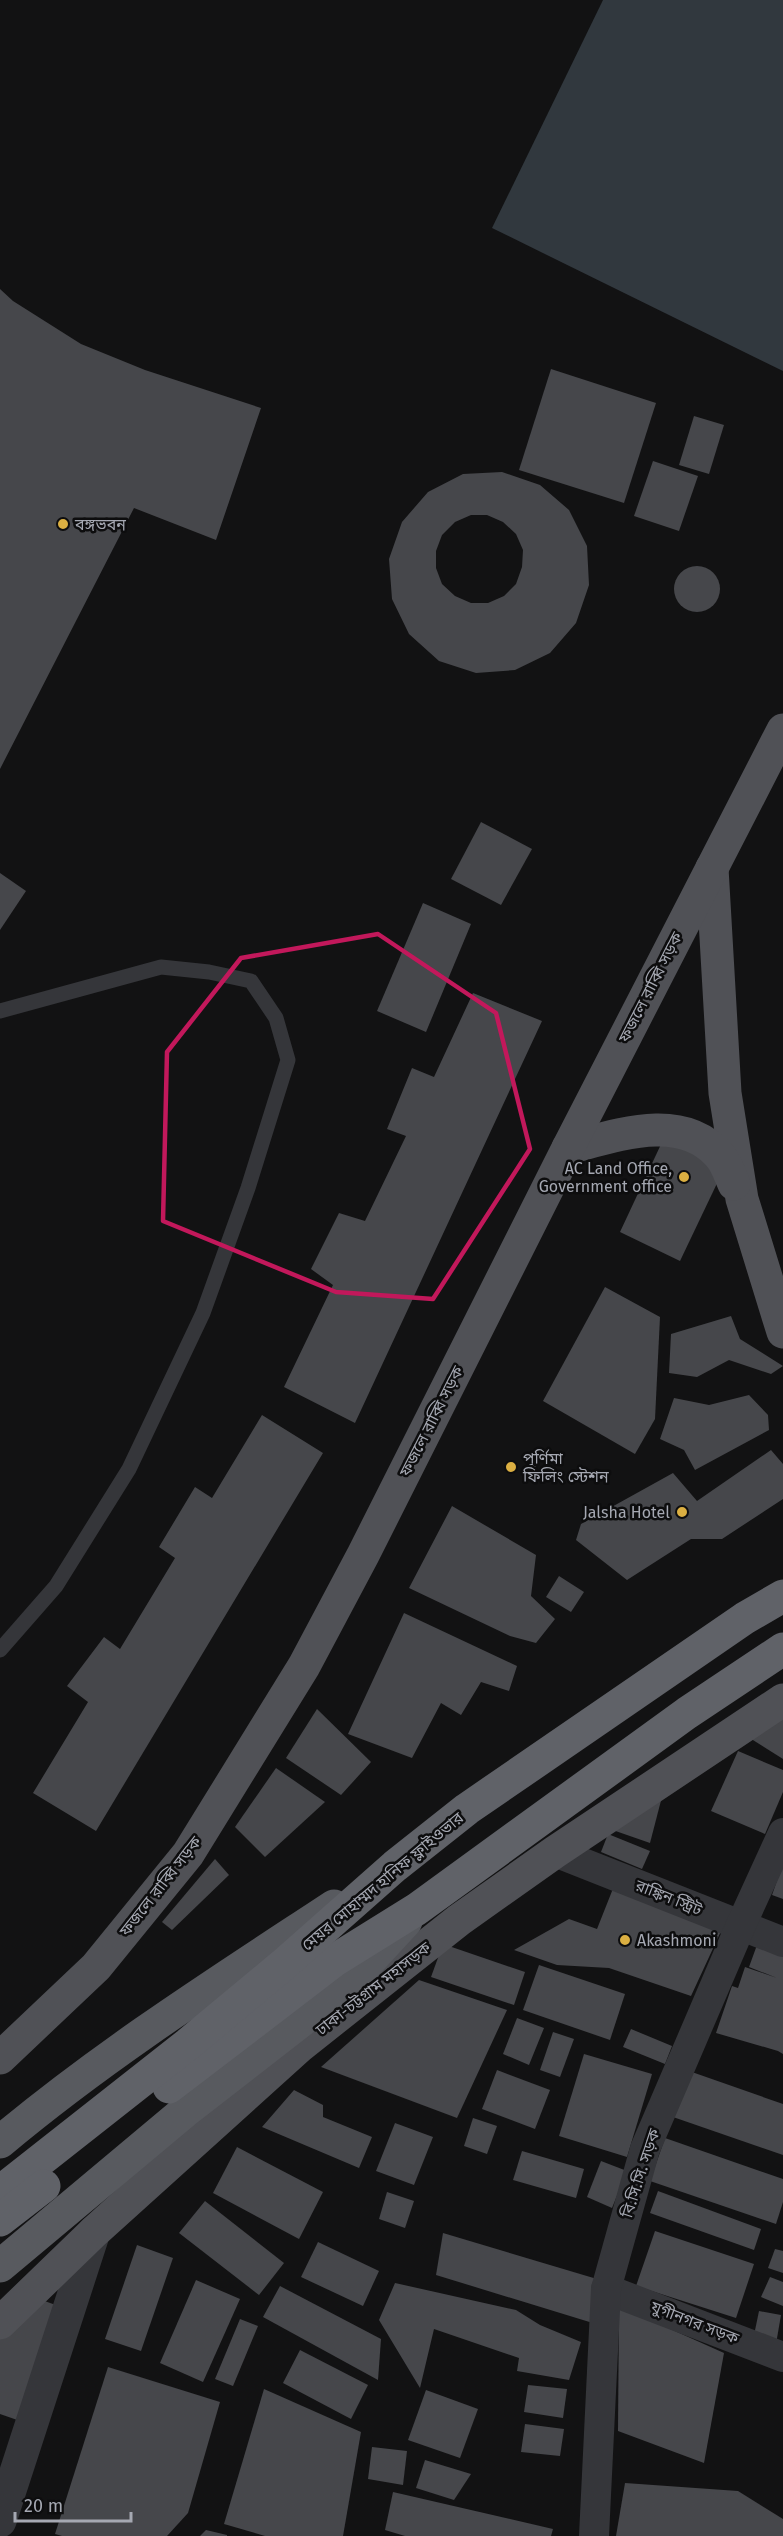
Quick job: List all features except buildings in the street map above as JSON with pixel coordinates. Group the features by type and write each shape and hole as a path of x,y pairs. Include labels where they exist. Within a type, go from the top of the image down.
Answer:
{"highway":[{"name":"মেয়র মোহাম্মদ হানিফ ফ্লাইওভার","path":"0,2192 188,2044 283,1965 395,1866 467,1809 744,1618 783,1596"},
{"name":"মেয়র মোহাম্মদ হানিফ ফ্লাইওভার","path":"0,2220 335,1960 417,1909 687,1713 783,1649"},
{"path":"0,2142 92,2070 180,2006 395,1866"},
{"path":"0,2266 184,2112 346,1986 417,1909"}],"main road":[{"name":"ফজলে রাব্বি সড়ক","path":"0,2058 96,1967 188,1854 304,1665 363,1555 783,730"},
{"path":"712,866 725,1093 742,1199 783,1332"},
{"path":"568,1149 618,1135 678,1131 704,1142 720,1155 742,1199"},
{"name":"ঢাকা-চট্টগ্রাম মহাসড়ক","path":"0,2323 94,2232 300,2046 459,1920 555,1852 783,1700"}],"street":[{"name":"বি.সি.সি. সড়ক","path":"594,2536 606,2289 645,2149 783,1833"},
{"name":"রাঙ্কিন স্ট্রিট","path":"555,1852 783,1942"},
{"path":"0,2521 94,2232"},
{"name":"যুগীনগর সড়ক","path":"606,2289 783,2357"}],"lane":[{"path":"0,1011 161,967 209,972 251,981 276,1018 288,1060 248,1188 203,1313 129,1469 56,1586 0,1650"}],"highlighted area":[{"path":"378,934 496,1013 530,1149 433,1299 336,1292 163,1221 167,1052 241,958"}],"shaded area":[{"path":"603,0 783,0 783,371 492,228"}],"place":[{"name":"বঙ্গভবন","path":"63,524"},
{"name":"AC Land Office, Government office","path":"684,1177"},
{"name":"পূর্ণিমা ফিলিং স্টেশন","path":"511,1467"},
{"name":"Jalsha Hotel","path":"682,1512"},
{"name":"Akashmoni","path":"625,1940"}]}
